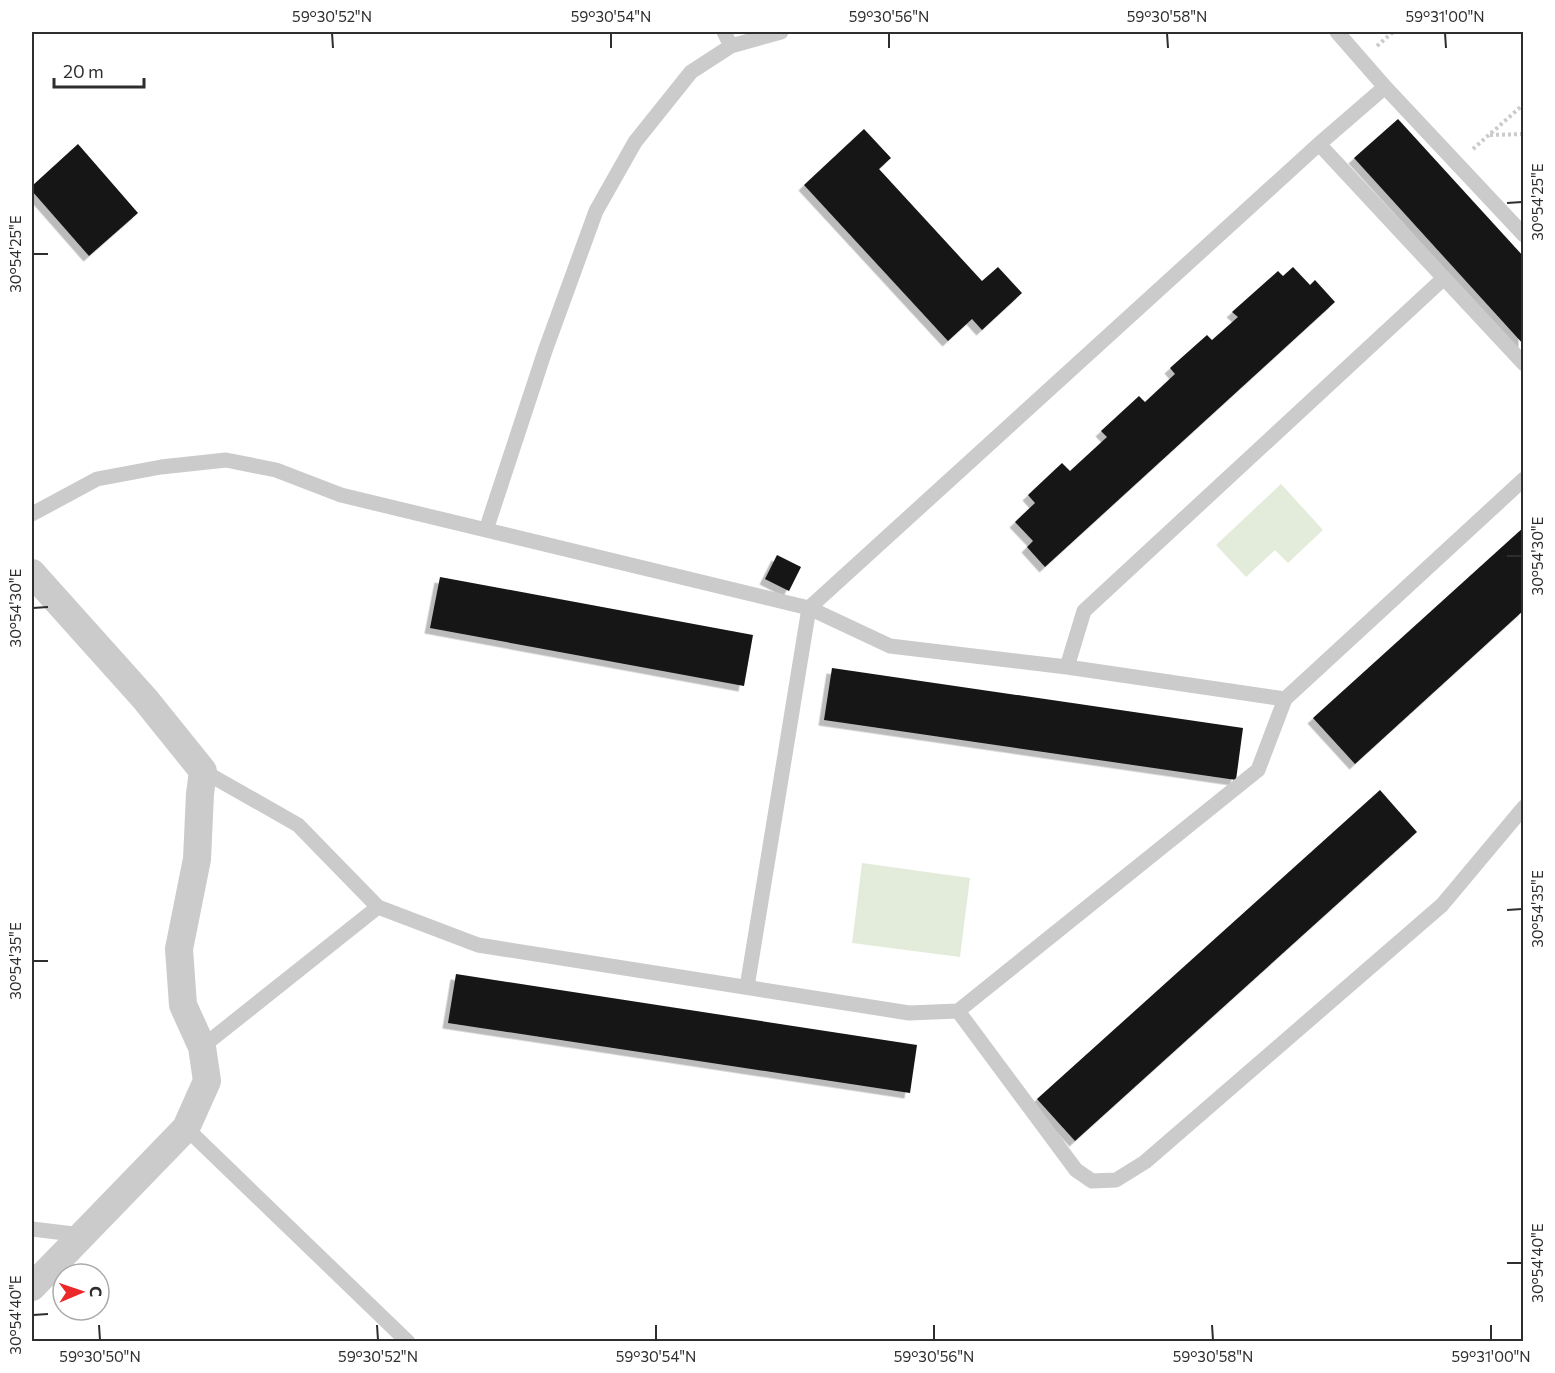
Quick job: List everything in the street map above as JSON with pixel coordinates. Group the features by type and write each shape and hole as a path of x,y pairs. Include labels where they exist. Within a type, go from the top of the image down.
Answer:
{"street":[{"path":"32,573 145,699 203,771 197,859 179,950 183,1005 202,1047 207,1081 186,1128 32,1287"}],"lane":[{"path":"724,32 731,46"},
{"path":"486,530 544,351 596,211 635,142 691,72 731,46 781,32"},
{"path":"1337,32 1385,87 1524,235"},
{"path":"747,987 809,608 1319,144 1385,87"},
{"path":"1319,144 1524,364"},
{"path":"1067,667 1084,611 1444,278"},
{"path":"32,514 97,478 161,467 226,460 276,470 341,495 809,608 890,646 1067,667 1285,699"},
{"path":"203,771 298,825 378,907 478,945 909,1013 958,1011 1258,771 1285,699 1524,479"},
{"path":"958,1011 1076,1170 1092,1181 1116,1180 1145,1162 1442,905 1524,807"},
{"path":"202,1047 378,907"},
{"path":"186,1128 408,1341"},
{"path":"32,1229 82,1235"}],"path":[{"path":"1457,164 1524,104"},
{"path":"1489,135 1524,134"}],"green space":[{"path":"1281,484 1323,530 1288,563 1275,550 1246,577 1216,545"},
{"path":"862,863 970,878 960,957 852,943"}],"building":[{"path":"1398,119 1524,257 1524,345 1354,158"},
{"path":"864,129 891,158 879,169 982,281 998,267 1022,293 982,330 972,319 948,341 804,185"},
{"path":"78,144 138,213 89,256 32,191 32,186"},
{"path":"1293,267 1310,285 1315,280 1335,302 1045,567 1027,547 1033,541 1015,522 1035,503 1028,495 1062,463 1070,471 1107,437 1101,431 1139,396 1145,402 1175,374 1170,368 1207,335 1212,340 1238,317 1232,312 1278,271 1283,276"},
{"path":"1524,527 1524,610 1355,764 1313,718"},
{"path":"777,555 801,567 789,591 765,579"},
{"path":"440,577 753,635 744,686 430,628"},
{"path":"832,668 1243,728 1236,780 824,720"},
{"path":"1380,790 1417,832 1075,1141 1037,1099"},
{"path":"456,974 917,1045 910,1093 448,1023"}]}
